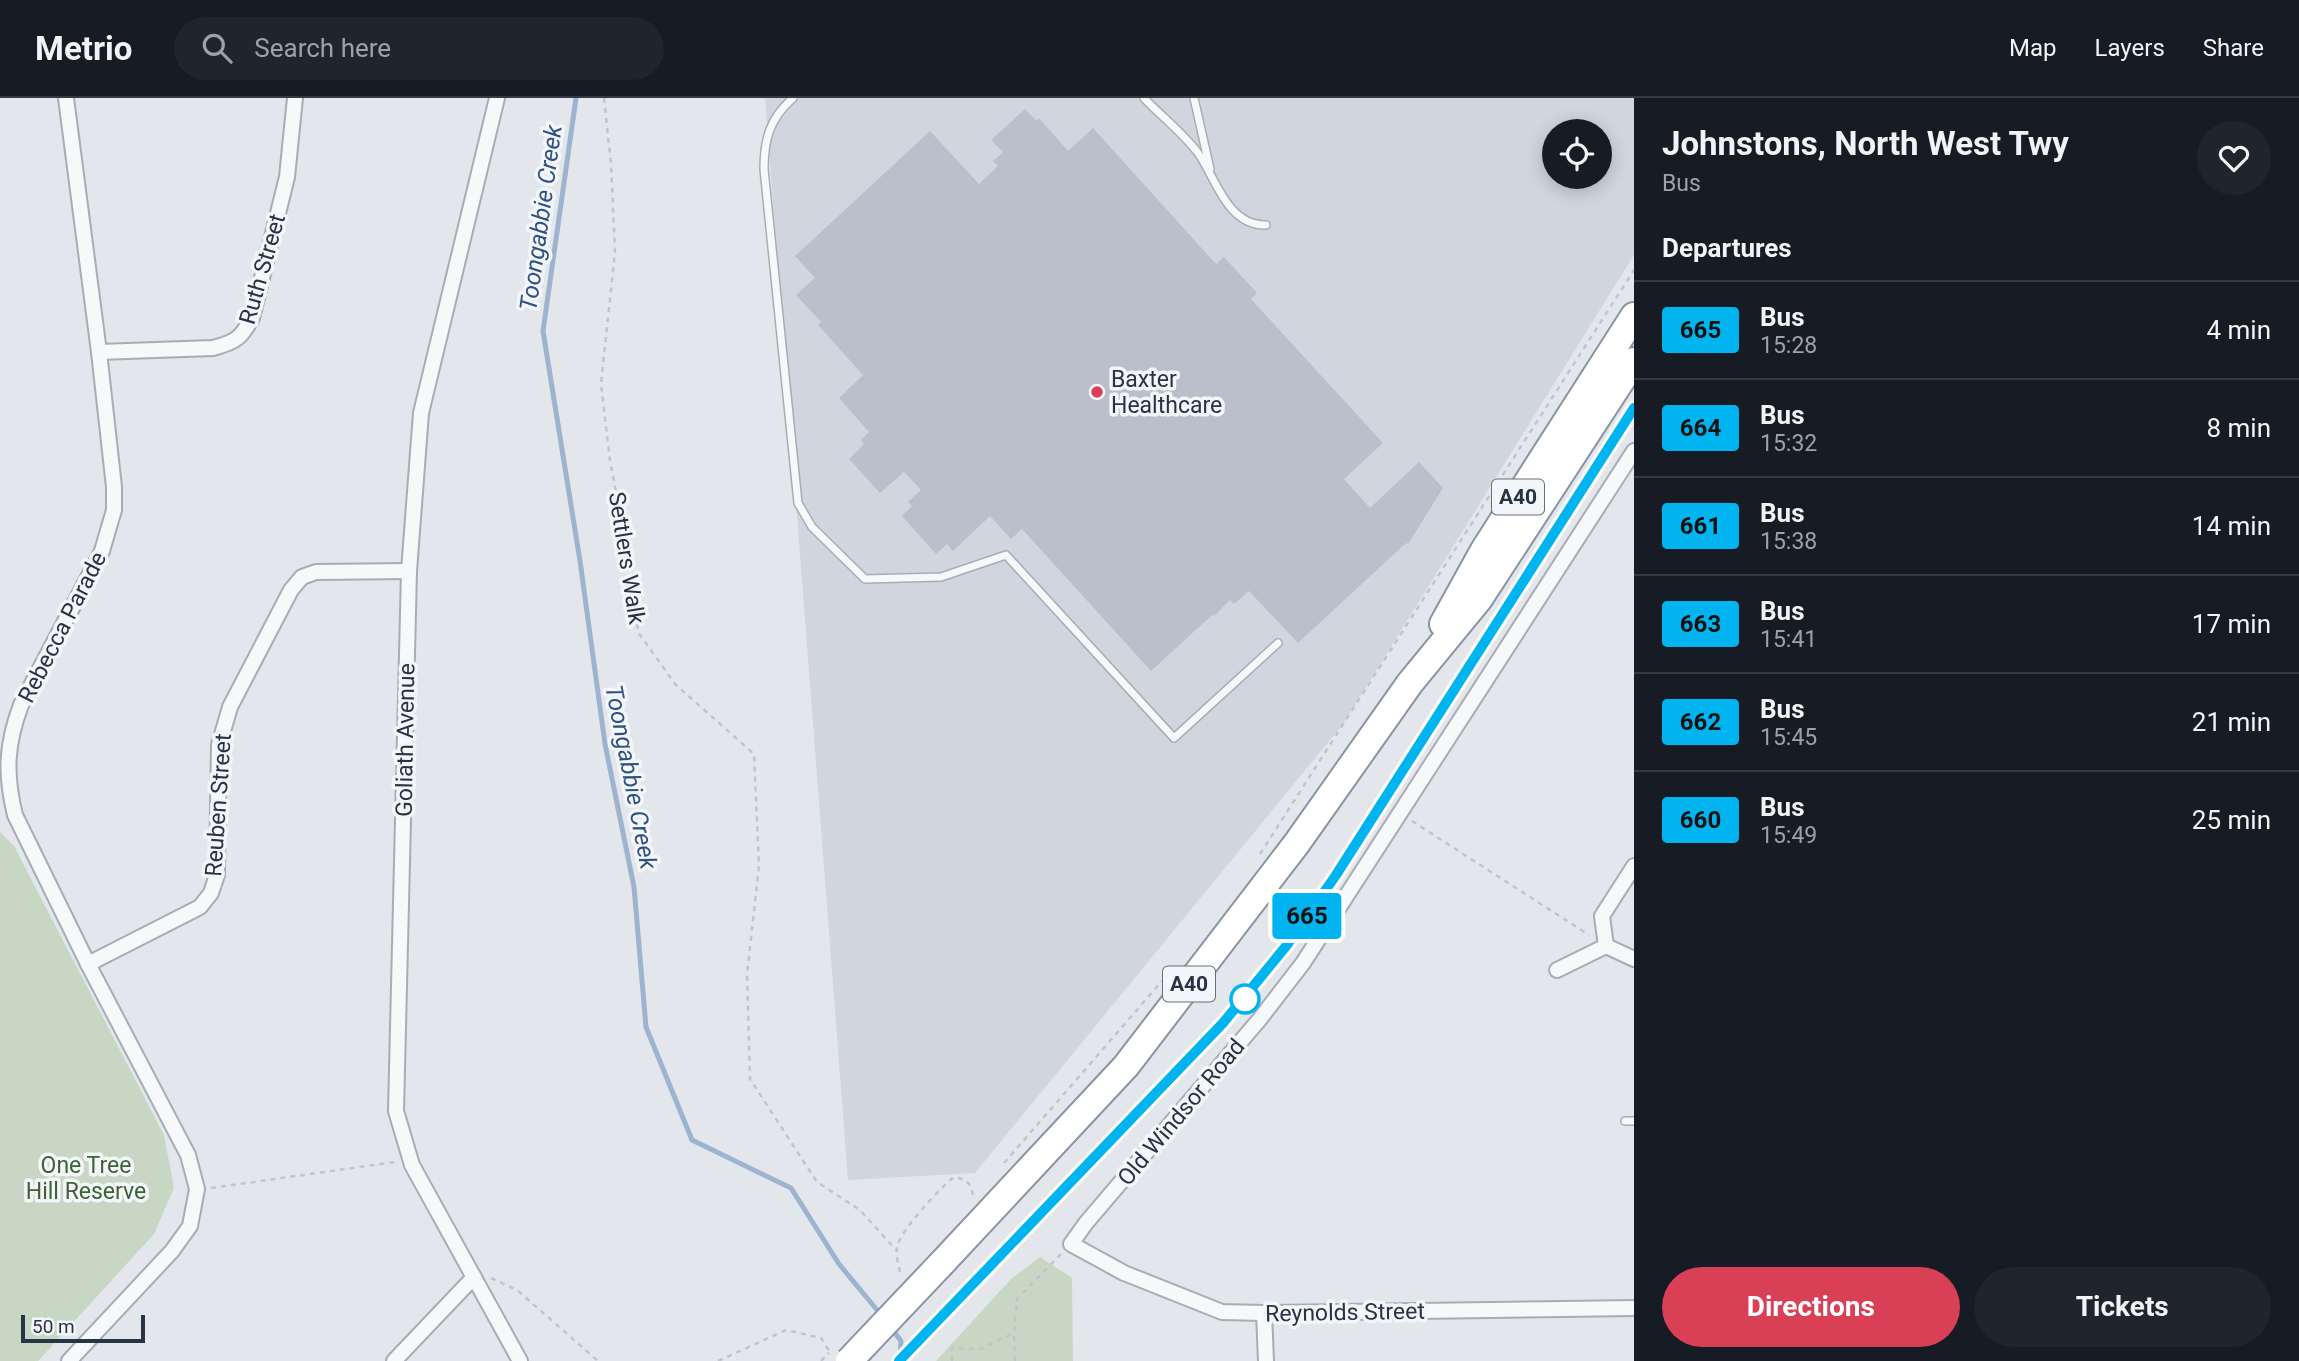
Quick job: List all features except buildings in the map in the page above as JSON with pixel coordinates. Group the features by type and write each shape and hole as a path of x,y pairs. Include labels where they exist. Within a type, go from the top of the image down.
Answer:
{"highway":[{"name":"A40","path":"1410,683 1484,550 1634,316"},
{"name":"A40","path":"849,1361 1126,1066 1297,844 1410,683 1479,599 1634,361"}],"street":[{"name":"Rebecca Parade","path":"66,98 99,352 114,487 114,510 102,551 20,705 11,730 8,751 10,794 15,815 88,964 188,1155 197,1189 190,1226 172,1251 69,1361"},
{"name":"Ruth Street","path":"99,352 213,348 229,344 242,336 252,318 287,177 295,98"},
{"name":"Goliath Avenue","path":"497,98 421,413 409,571 396,1111 411,1159 520,1361"},
{"name":"Old Windsor Road","path":"1071,1244 1259,1020 1303,963 1634,451"},
{"name":"Reuben Street","path":"88,964 200,907 211,893 217,875 219,745 224,724 230,707 291,590 302,577 316,572 409,571"},
{"path":"1606,946 1602,916 1634,866"},
{"path":"1606,946 1634,959"},
{"path":"1557,970 1606,946"},
{"name":"Reynolds Street","path":"1071,1244 1124,1273 1222,1312 1634,1308"},
{"path":"394,1361 474,1277"},
{"path":"1264,1313 1266,1361"}],"lane":[{"path":"793,98 779,110 770,126 764,147 764,169 798,503 812,527 865,579 941,577 1006,555 1174,738 1279,643"},
{"path":"1144,98 1198,153 1227,203 1251,224 1266,225"},
{"path":"1194,98 1212,179"},
{"path":"899,1361 1112,1137 1188,1062 1240,1004 1287,945 1343,863 1634,408"}],"path":[{"name":"Settlers Walk","path":"604,98 611,164 615,252 601,384 611,461 632,575 638,632 675,684 754,754 759,865 747,975 750,1079 817,1182 860,1210 897,1251"},
{"path":"1254,863 1634,270"},
{"path":"1398,813 1606,946"},
{"path":"1000,1168 1170,972"},
{"path":"197,1189 411,1159"},
{"path":"901,1272 898,1243 933,1195 954,1177 965,1179 972,1187 973,1199 982,1189"},
{"path":"1015,1361 1017,1299 1071,1244"},
{"path":"474,1277 487,1276 517,1290 598,1361"},
{"path":"718,1361 786,1330 821,1338 835,1361"},
{"path":"953,1361 952,1348 980,1349 1014,1333"}],"shaded area":[{"path":"765,98 1634,98 1634,255 1343,724 975,1173 848,1180"}],"green space":[{"name":"One Tree Hill Reserve","path":"0,832 14,846 164,1135 174,1188 154,1234 38,1361 0,1361"},
{"path":"1040,1257 1072,1278 1073,1361 936,1361 1011,1279"}],"waterway":[{"name":"Toongabbie Creek","path":"576,98 543,331 580,561 605,744 634,887 646,1027 692,1140 791,1188 839,1264 882,1316"},
{"name":"Toongabbie Creek","path":"892,1329 901,1341 900,1361"}],"bus line":[{"name":"665","path":"899,1361 1112,1137 1188,1062 1240,1004 1287,945 1336,875 1634,408"}],"place":[{"name":"Baxter Healthcare","path":"1097,392"}]}
